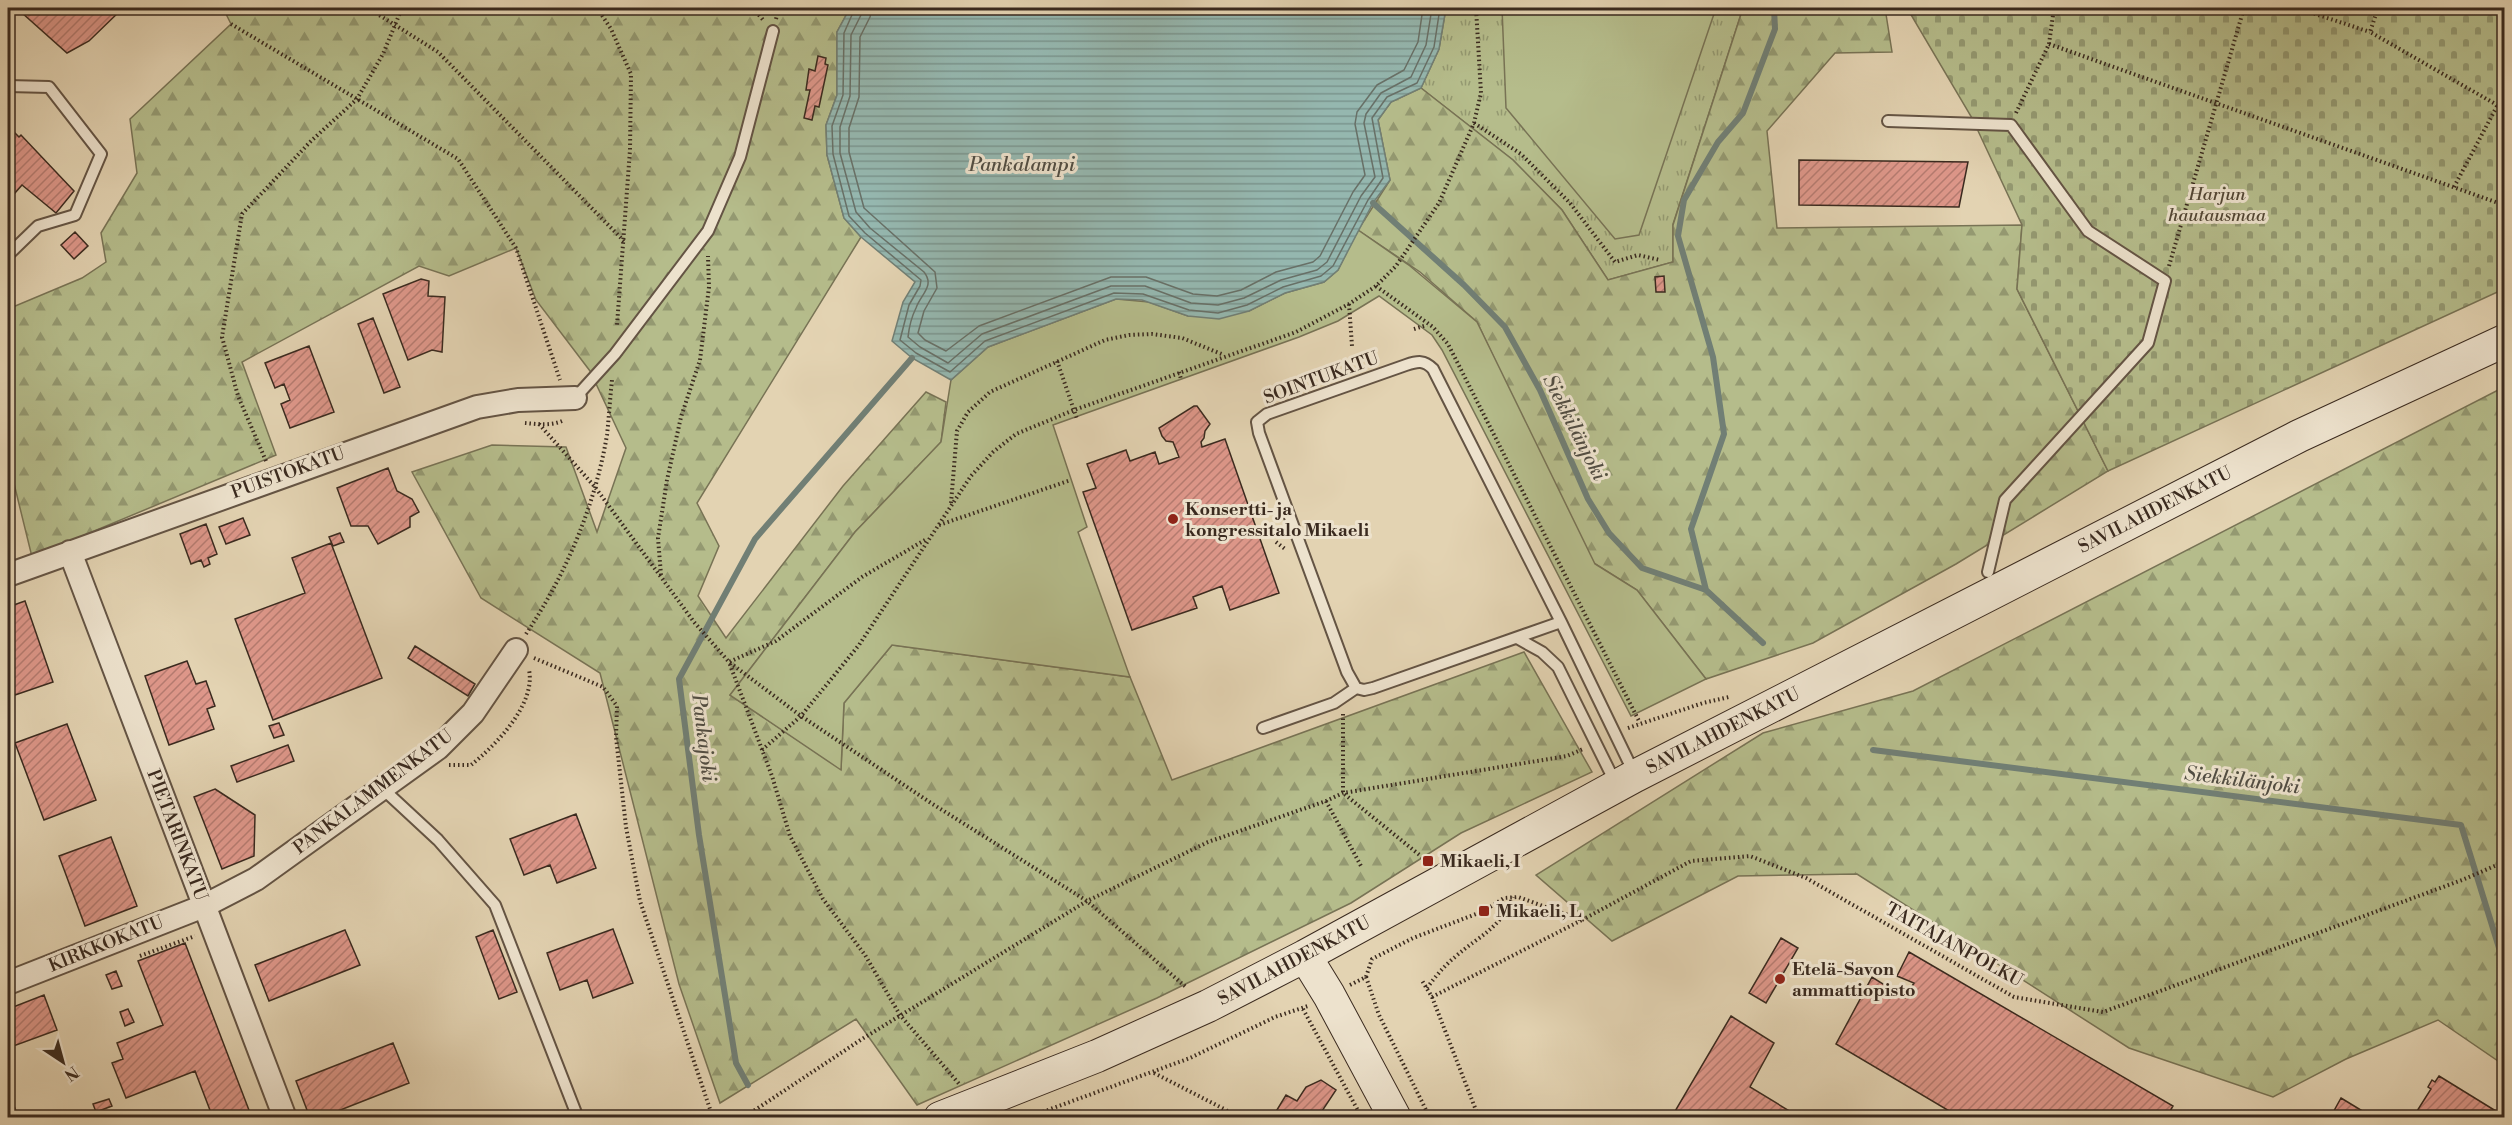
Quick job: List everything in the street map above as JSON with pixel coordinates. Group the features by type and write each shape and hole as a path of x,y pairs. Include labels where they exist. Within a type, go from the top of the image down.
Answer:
{"main road":[{"name":"SAVILAHDENKATU","path":"940,1118 1097,1056 1208,1006 1305,956 1626,781 2299,436 2505,341"},
{"path":"1305,956 1329,995 1395,1118"}],"street":[{"name":"PUISTOKATU","path":"8,575 273,478 477,407 518,400 571,398"},
{"name":"PIETARINKATU","path":"70,552 285,1118"},
{"name":"PANKALAMMENKATU","path":"204,906 256,879 438,748 473,713 524,654"},
{"name":"KIRKKOKATU","path":"8,983 204,906"}],"lane":[{"path":"571,398 615,354 708,231 740,157 770,50 773,31"},
{"path":"8,86 49,87 100,154 75,215 38,226 8,255"},
{"path":"1888,121 2011,125 2088,231 2165,281 2148,343 2005,500 1988,572"},
{"name":"SOINTUKATU","path":"1356,688 1350,681 1337,647 1258,433 1257,422 1267,414 1420,361 1427,363 1433,369 1616,734 1626,781"},
{"path":"1263,728 1334,703 1356,688 1364,690 1373,688 1561,622"},
{"path":"1517,638 1542,652 1558,667 1596,743 1626,781"},
{"path":"382,789 438,840 495,905 578,1118"}],"path":[{"path":"368,8 438,52 625,242"},
{"path":"273,478 238,396 222,337 242,214 311,141 357,99 383,54 402,8"},
{"path":"597,8 611,29 631,74 625,242 607,435 595,487 573,551 538,616 524,654 603,687 617,706 616,737 625,816 640,901 713,1118"},
{"path":"762,750 801,716 859,645 971,476 993,452 1016,434 1074,410 1296,332 1349,304 1376,286 1396,266 1438,203 1474,123 1481,93 1476,8"},
{"path":"2011,125 2049,44 2054,8"},
{"path":"2165,281 2244,9 2231,8"},
{"path":"2297,8 2370,32 2505,109"},
{"path":"2370,32 2378,8"},
{"path":"231,24 458,159 516,248 571,398"},
{"path":"2049,44 2505,205"},
{"path":"2454,187 2505,93"},
{"path":"1474,123 1521,154 1570,203 1615,262 1638,255 1660,260"},
{"path":"661,575 658,538 667,480 681,417 700,360 709,287 708,231"},
{"path":"1376,286 1428,324 1448,344 1640,723"},
{"path":"1349,304 1352,346"},
{"path":"1414,329 1428,324"},
{"path":"951,505 957,431 968,412 990,392 1105,340 1130,335 1152,334 1182,338 1225,356"},
{"path":"1057,361 1077,419"},
{"path":"1179,372 1181,379"},
{"path":"539,424 595,487 694,622 729,662 801,716 931,803 1087,901 1208,1006"},
{"path":"937,526 1071,480"},
{"path":"729,662 776,641 862,578 929,538"},
{"path":"729,662 762,750 790,836 823,899 865,955 900,1015 976,1104"},
{"path":"1616,734 1640,723 1703,703 1736,696"},
{"path":"1343,793 1345,718"},
{"path":"743,1118 900,1015 1087,901 1208,842 1343,793 1567,756 1596,743"},
{"path":"1343,793 1428,861"},
{"path":"1326,801 1360,866"},
{"name":"TAITAJANPOLKU","path":"1582,920 1691,861 1750,856 1806,878 2014,997 2103,1012 2462,880 2505,862"},
{"path":"1427,988 1456,956 1486,934 1504,916 1513,897"},
{"path":"1366,977 1379,1015 1430,1118"},
{"path":"1432,997 1479,1118"},
{"path":"1303,1009 1362,1118"},
{"path":"1153,1072 1226,1110 1234,1118"}],"green space":[{"path":"223,8 850,8 837,32 837,95 826,125 827,155 844,218 861,237 697,503 719,546 698,596 726,638 843,486 926,392 946,402 941,442 855,532 730,695 841,769 844,703 892,645 1130,677 1172,780 1524,652 1592,772 1461,833 1351,903 1157,998 917,1105 856,1019 720,1103 679,984 600,673 481,598 412,472 492,445 566,447 597,532 626,448 590,371 536,300 516,248 449,276 419,266 242,362 276,455 32,557 8,459 8,309 82,278 106,262 101,233 137,173 130,119 231,24"},
{"path":"1446,8 1743,8 1673,224 1673,262 1608,280 1562,210 1513,160 1421,88 1439,49"},
{"path":"1502,8 1716,8 1639,235 1615,239 1506,108"},
{"path":"1743,8 1885,8 1892,52 1835,53 1767,131 1777,228 2022,225 2017,289 2108,471 1956,564 1813,643 1706,679 1637,590 1589,560 1477,322 1420,272 1358,230 1390,180 1378,120 1391,102 1421,88 1513,160 1562,210 1608,280 1673,262 1673,225"},
{"name":"Harjun hautausmaa","path":"1907,8 2504,8 2504,289 2108,471 2017,289 2022,225 1972,118"},
{"path":"1358,230 1410,266 1477,322 1595,564 1637,590 1706,679 1631,716 1442,350 1432,335 1379,296 1338,321 1299,337 1053,425 1087,527 1078,532 1130,677 892,645 844,703 841,770 730,695 855,532 941,442 951,380 988,347 1116,299 1149,302 1188,316 1249,311 1285,293 1324,282 1338,270"},
{"path":"2504,387 2504,1065 2438,1020 2346,1059 2273,1097 2129,1048 1857,874 1738,876 1612,941 1536,875 1763,733 1913,691"}],"water":[{"name":"Pankalampi","path":"850,8 1446,8 1439,49 1421,88 1391,102 1378,120 1390,180 1373,203 1338,270 1324,282 1285,293 1249,311 1219,319 1188,316 1142,300 1116,299 988,347 951,380 912,358 892,341 903,302 915,282 861,237 844,218 827,155 826,125 837,95 837,32"}],"building":[{"path":"26,8 123,8 89,41 67,53 21,12"},
{"path":"818,56 826,58 825,64 828,65 819,107 815,106 812,120 804,118 810,90 806,90 809,69 815,71"},
{"path":"9,127 19,137 21,135 74,191 56,213 22,185 8,201"},
{"path":"1799,160 1968,162 1959,207 1799,205"},
{"path":"75,232 88,246 74,259 61,245"},
{"path":"1664,276 1665,292 1656,292 1655,277"},
{"path":"421,279 429,281 428,296 445,297 442,352 432,350 408,360 383,294"},
{"path":"373,318 400,387 384,393 358,324"},
{"path":"309,346 334,412 290,428 281,404 290,400 284,384 275,388 265,363"},
{"name":"Konsertti- ja kongressitalo Mikaeli","path":"1197,406 1210,424 1201,442 1202,447 1225,439 1279,593 1230,610 1222,586 1193,597 1197,608 1132,630 1083,492 1096,488 1087,464 1126,450 1130,461 1155,452 1159,464 1179,457 1173,442 1166,441 1159,428"},
{"path":"388,468 397,491 412,499 419,512 410,517 410,527 378,544 368,526 351,526 337,488"},
{"path":"243,518 250,535 226,544 219,527"},
{"path":"206,524 217,554 208,558 210,564 204,567 201,560 191,564 180,534"},
{"path":"340,533 344,542 333,546 329,537"},
{"path":"331,543 382,678 273,720 235,619 305,593 292,558"},
{"path":"25,601 53,682 15,695 8,674 8,607"},
{"path":"415,646 475,684 468,696 408,658"},
{"path":"187,661 196,684 206,681 215,706 207,709 214,729 169,745 145,676"},
{"path":"279,723 284,735 274,738 269,726"},
{"path":"67,724 96,800 44,820 15,743"},
{"path":"288,745 294,761 237,782 231,766"},
{"path":"215,789 255,815 254,856 222,869 194,797"},
{"path":"576,814 596,868 557,883 550,865 524,875 510,839"},
{"path":"111,837 137,906 85,926 59,856"},
{"path":"613,929 633,983 593,998 587,980 560,990 547,953"},
{"path":"345,930 360,965 269,1001 255,965"},
{"path":"493,930 517,992 499,999 476,937"},
{"path":"1781,938 1798,948 1766,1003 1749,993"},
{"path":"185,943 252,1118 213,1118 195,1071 126,1098 112,1063 123,1059 117,1043 163,1025 138,961"},
{"path":"1909,952 2173,1106 2166,1118 1961,1118 1836,1044 1872,977 1905,998 1914,983 1897,976"},
{"path":"116,971 122,986 112,989 106,975"},
{"path":"44,995 57,1030 8,1048 8,1009"},
{"path":"128,1009 134,1022 125,1026 120,1012"},
{"path":"1731,1016 1774,1043 1750,1087 1801,1118 1671,1118"},
{"path":"393,1043 409,1083 320,1118 310,1118 296,1081"},
{"path":"2439,1076 2504,1118 2420,1118 2422,1114 2417,1111 2431,1089 2428,1087 2432,1080 2435,1082"},
{"path":"1321,1080 1336,1090 1320,1114 1325,1118 1272,1118 1286,1095 1297,1101 1306,1087"},
{"path":"8,1089 18,1117 16,1118 8,1118"},
{"path":"2341,1098 2374,1118 2330,1118"},
{"path":"109,1099 112,1106 96,1112 93,1104"}],"waterway":[{"path":"1706,590 1691,529 1724,434 1713,357 1678,236 1684,200 1718,142 1743,113 1775,29 1774,8"},
{"name":"Siekkilänjoki","path":"1373,203 1464,285 1505,327 1540,390 1588,499 1609,533 1642,568 1706,590 1763,643"},
{"name":"Pankajoki","path":"748,1085 736,1063 699,835 679,679 755,539 912,358"},
{"name":"Siekkilänjoki","path":"1873,750 2461,825 2504,964"}],"place":[{"name":"Konsertti- ja kongressitalo Mikaeli","path":"1173,519"},
{"name":"Mikaeli, I","path":"1428,861"},
{"name":"Mikaeli, L","path":"1484,911"},
{"name":"Etelä-Savon ammattiopisto","path":"1780,979"}]}
